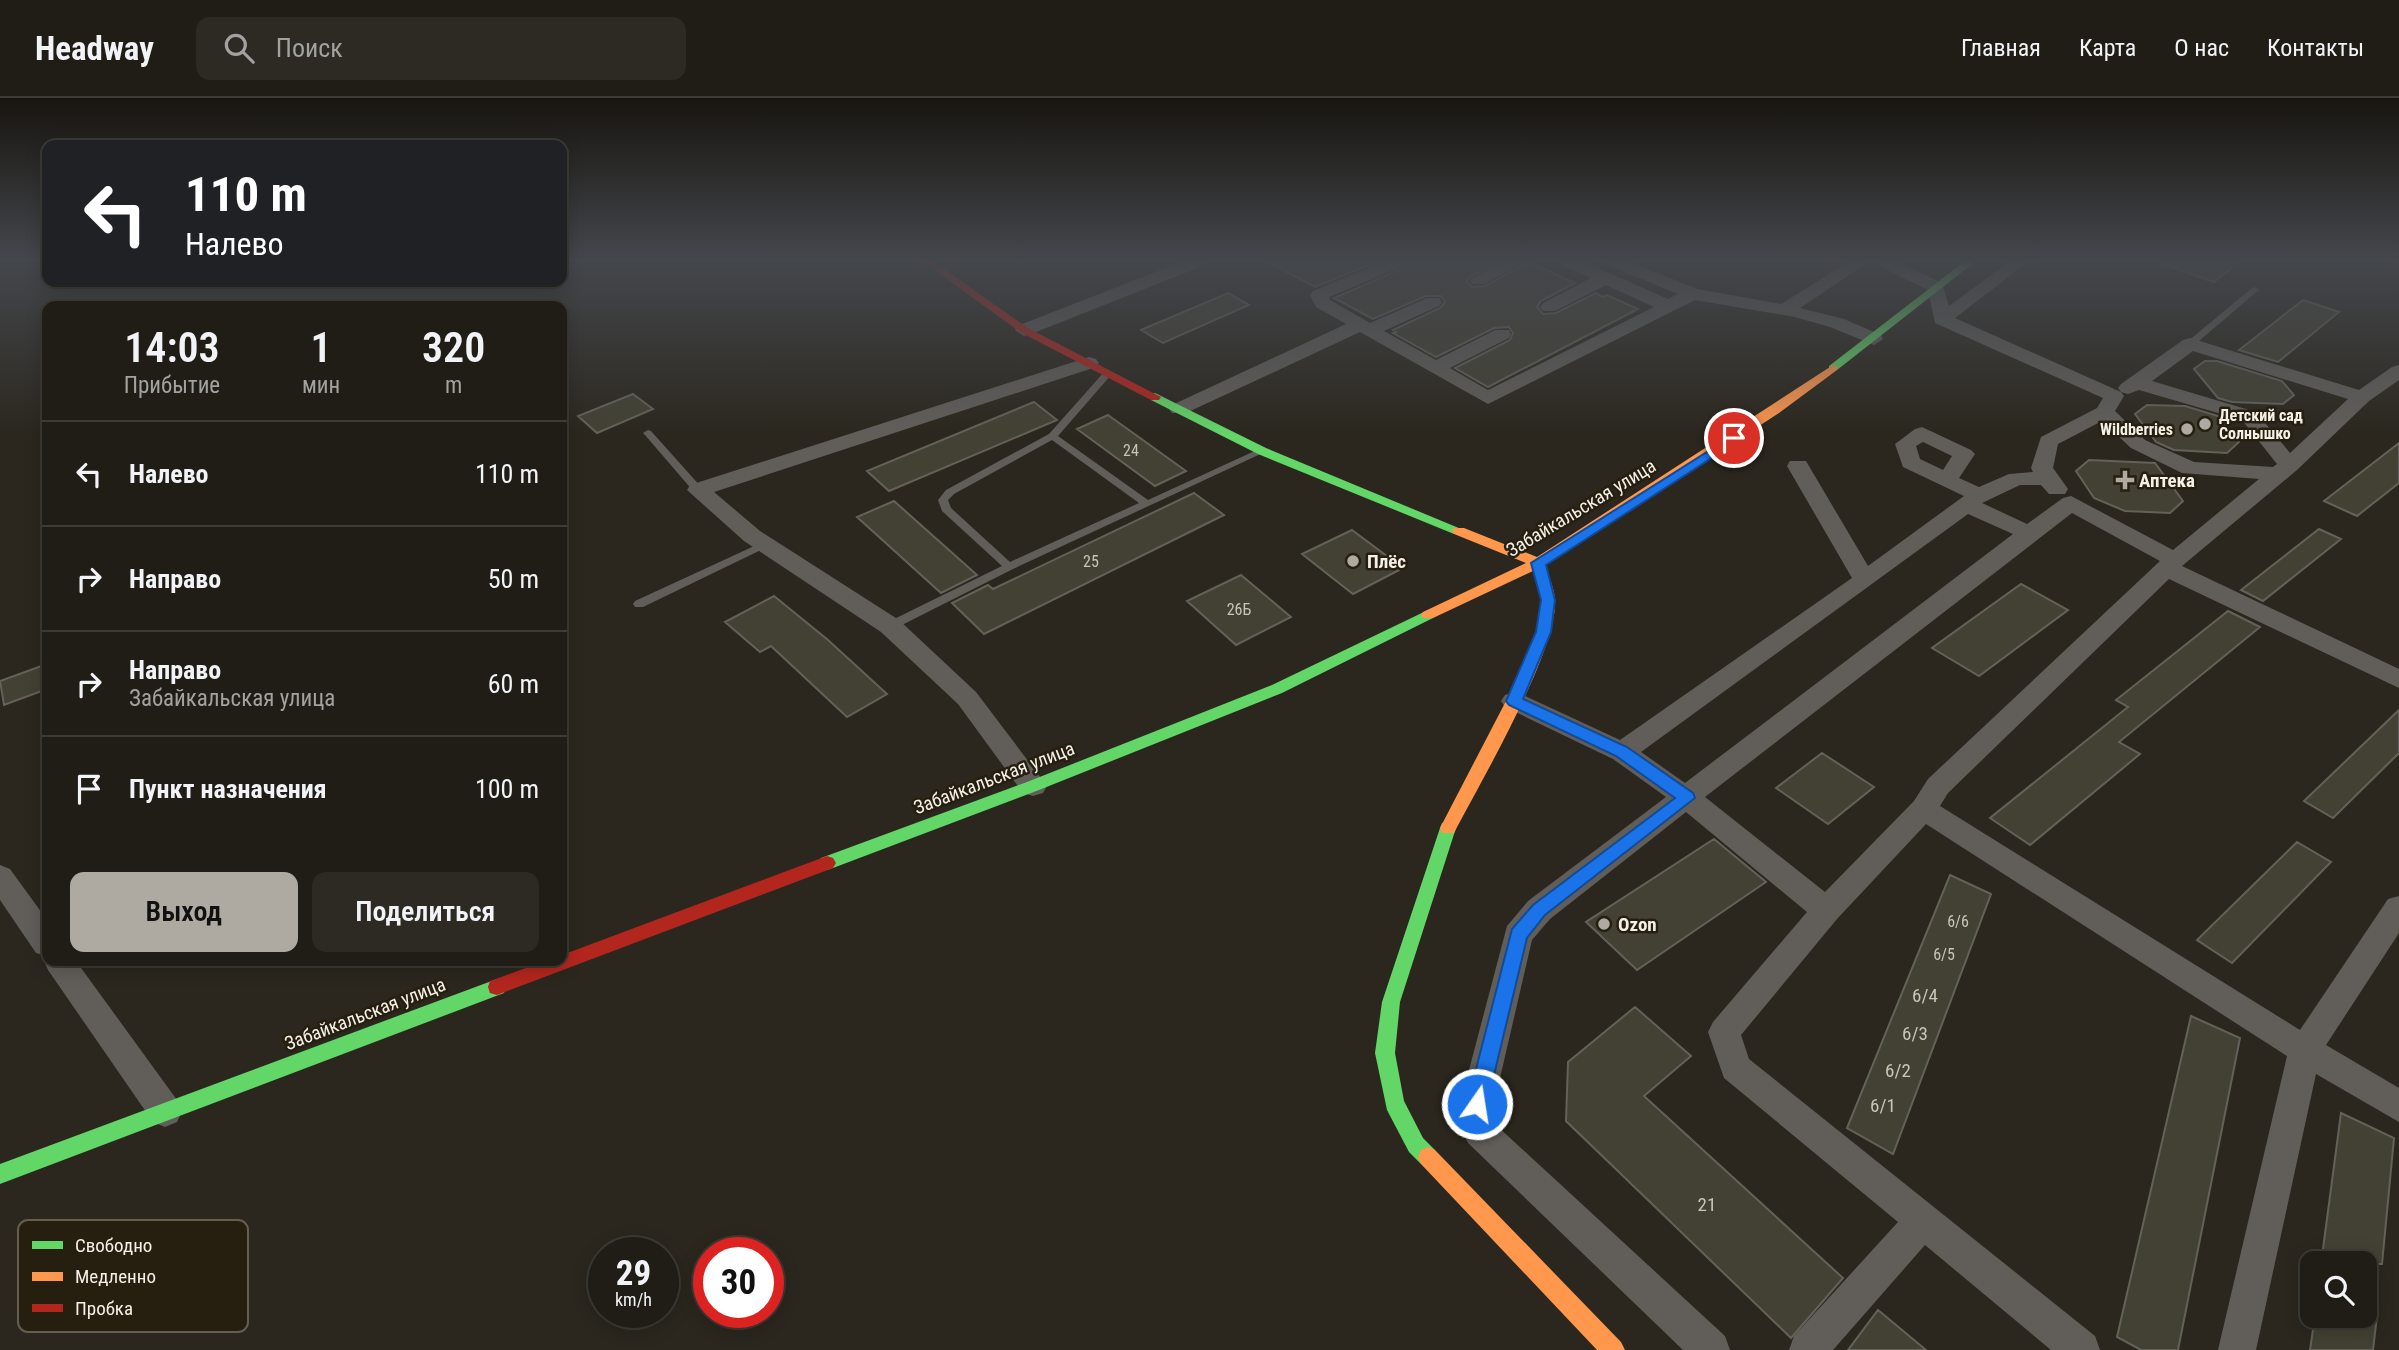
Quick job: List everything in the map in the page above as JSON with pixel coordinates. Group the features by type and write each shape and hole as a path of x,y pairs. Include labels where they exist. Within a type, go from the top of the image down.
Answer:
{"main road":[{"path":"1009,319 1024,330 1262,451 1538,563 1548,600 1544,632 1514,701 1450,820 1391,1002 1385,1053 1394,1103 1416,1145 1614,1350"},
{"name":"Забайкальская улица","path":"567,960 1033,786 1278,689 1538,563 1734,438 1874,339 1897,319"},
{"name":"Забайкальская улица","path":"0,1174 552,966"}],"street":[{"path":"1024,330 1051,319"},
{"path":"1351,319 1488,398 1642,319"},
{"path":"1179,409 1386,319"},
{"path":"1822,319 1874,339"},
{"path":"1943,319 2041,361 2109,404 2138,444 2190,468 2283,470"},
{"path":"1435,368 1502,334"},
{"path":"2362,397 2190,344 2109,404 2048,442 2042,468 2047,478 2071,503 2170,564 2399,679"},
{"path":"698,490 1098,368"},
{"path":"2081,1350 1736,1068 1724,1032 1826,910 1924,809 1938,786 2170,564 2283,470 2362,397 2399,371"},
{"path":"2137,383 2249,416 2283,470"},
{"path":"1798,466 1865,580"},
{"path":"1622,752 1973,500 2017,479 2047,478"},
{"path":"1947,480 1973,500 2029,533"},
{"path":"698,490 765,544 890,626 967,698 1033,786"},
{"path":"1711,1350 1480,1132 1477,1104 1518,935 1539,910 2071,503"},
{"path":"1514,701 1622,752 1687,798 1826,910"},
{"path":"1924,809 2399,1107"},
{"path":"0,877 42,937"},
{"path":"2237,1350 2305,1050 2399,908"},
{"path":"63,966 165,1111"},
{"path":"1808,1350 1923,1221"}],"lane":[{"path":"2190,344 2219,319"},
{"path":"1009,567 946,509 943,500 950,492 1052,436 1098,368"},
{"path":"648,433 698,490"},
{"path":"1052,436 1147,504"},
{"path":"890,626 1009,567 1262,451"},
{"path":"639,604 765,544"}],"building":[{"path":"1166,319 1216,319 1163,343 1141,330"},
{"path":"1416,319 1618,319 1488,387 1455,368 1510,340 1513,333 1509,327 1494,328 1436,357 1393,333 1396,332 1393,330"},
{"path":"2278,319 2330,319 2278,362 2239,350"},
{"path":"2205,361 2217,361 2282,381 2294,395 2283,404 2232,402 2218,398 2194,369"},
{"path":"633,394 653,409 597,433 578,416"},
{"path":"1034,402 1057,420 889,491 867,471"},
{"name":"Wildberries","path":"2147,405 2185,406 2218,416 2239,442 2227,453 2174,450 2156,442 2135,414"},
{"path":"1108,415 1186,471 1155,486 1077,429"},
{"path":"2399,443 2399,483 2357,516 2324,501"},
{"path":"2089,460 2155,463 2183,501 2170,513 2125,511 2094,498 2076,471"},
{"path":"1194,493 1224,515 984,634 952,603 988,585 993,589"},
{"path":"894,501 977,575 941,593 857,517"},
{"path":"2319,529 2341,539 2263,601 2241,590"},
{"name":"Плёс","path":"1352,530 1403,568 1353,594 1302,554"},
{"path":"1241,575 1291,617 1236,645 1187,601"},
{"path":"2021,584 2068,610 1979,676 1932,648"},
{"path":"774,596 828,640 887,694 847,717 771,646 760,652 725,622"},
{"path":"2228,611 2260,627 2119,742 2140,754 2030,845 1990,818 2128,707 2116,700"},
{"path":"42,666 42,691 4,705 0,681"},
{"path":"2399,710 2399,753 2333,818 2304,801"},
{"path":"1822,753 1874,787 1828,824 1776,788"},
{"path":"1714,839 1766,882 1637,970 1586,922"},
{"path":"2297,842 2331,862 2232,963 2197,940"},
{"path":"1950,875 1991,894 1893,1154 1847,1128"},
{"path":"1635,1007 1691,1056 1644,1096 1843,1278 1791,1338 1566,1121 1568,1062"},
{"path":"2191,1016 2240,1038 2178,1350 2141,1350 2117,1337"},
{"path":"2341,1113 2394,1138 2382,1264 2377,1264 2377,1251 2323,1251"},
{"path":"1878,1310 1926,1350 1848,1350"},
{"path":"2313,1328 2376,1328 2373,1350 2310,1350"}],"traffic: fast":[{"path":"1833,368 1896,319"},
{"path":"1155,397 1262,451 1459,531"},
{"path":"827,863 1033,786 1277,689 1428,615"},
{"path":"1428,1157 1416,1145 1394,1103 1385,1053 1391,1002 1448,828"},
{"path":"0,1174 497,987"}],"traffic: slow":[{"path":"1428,615 1538,563 1775,410 1833,368"},
{"path":"1448,828 1514,701 1544,632 1548,600 1538,563 1459,531"},
{"path":"1428,1157 1613,1350"}],"traffic: jam":[{"path":"1009,319 1024,330 1155,397"},
{"path":"567,961 827,863"},
{"path":"497,987 553,966"}],"place":[{"name":"Детский сад Солнышко","path":"2205,424"},
{"name":"Wildberries","path":"2187,429"},
{"name":"Аптека","path":"2125,480"},
{"name":"Плёс","path":"1353,561"},
{"name":"Ozon","path":"1604,924"}],"route":[{"path":"1477,1104 1518,935 1539,910 1687,798 1622,752 1514,701 1544,632 1548,600 1538,563 1734,438"}]}
